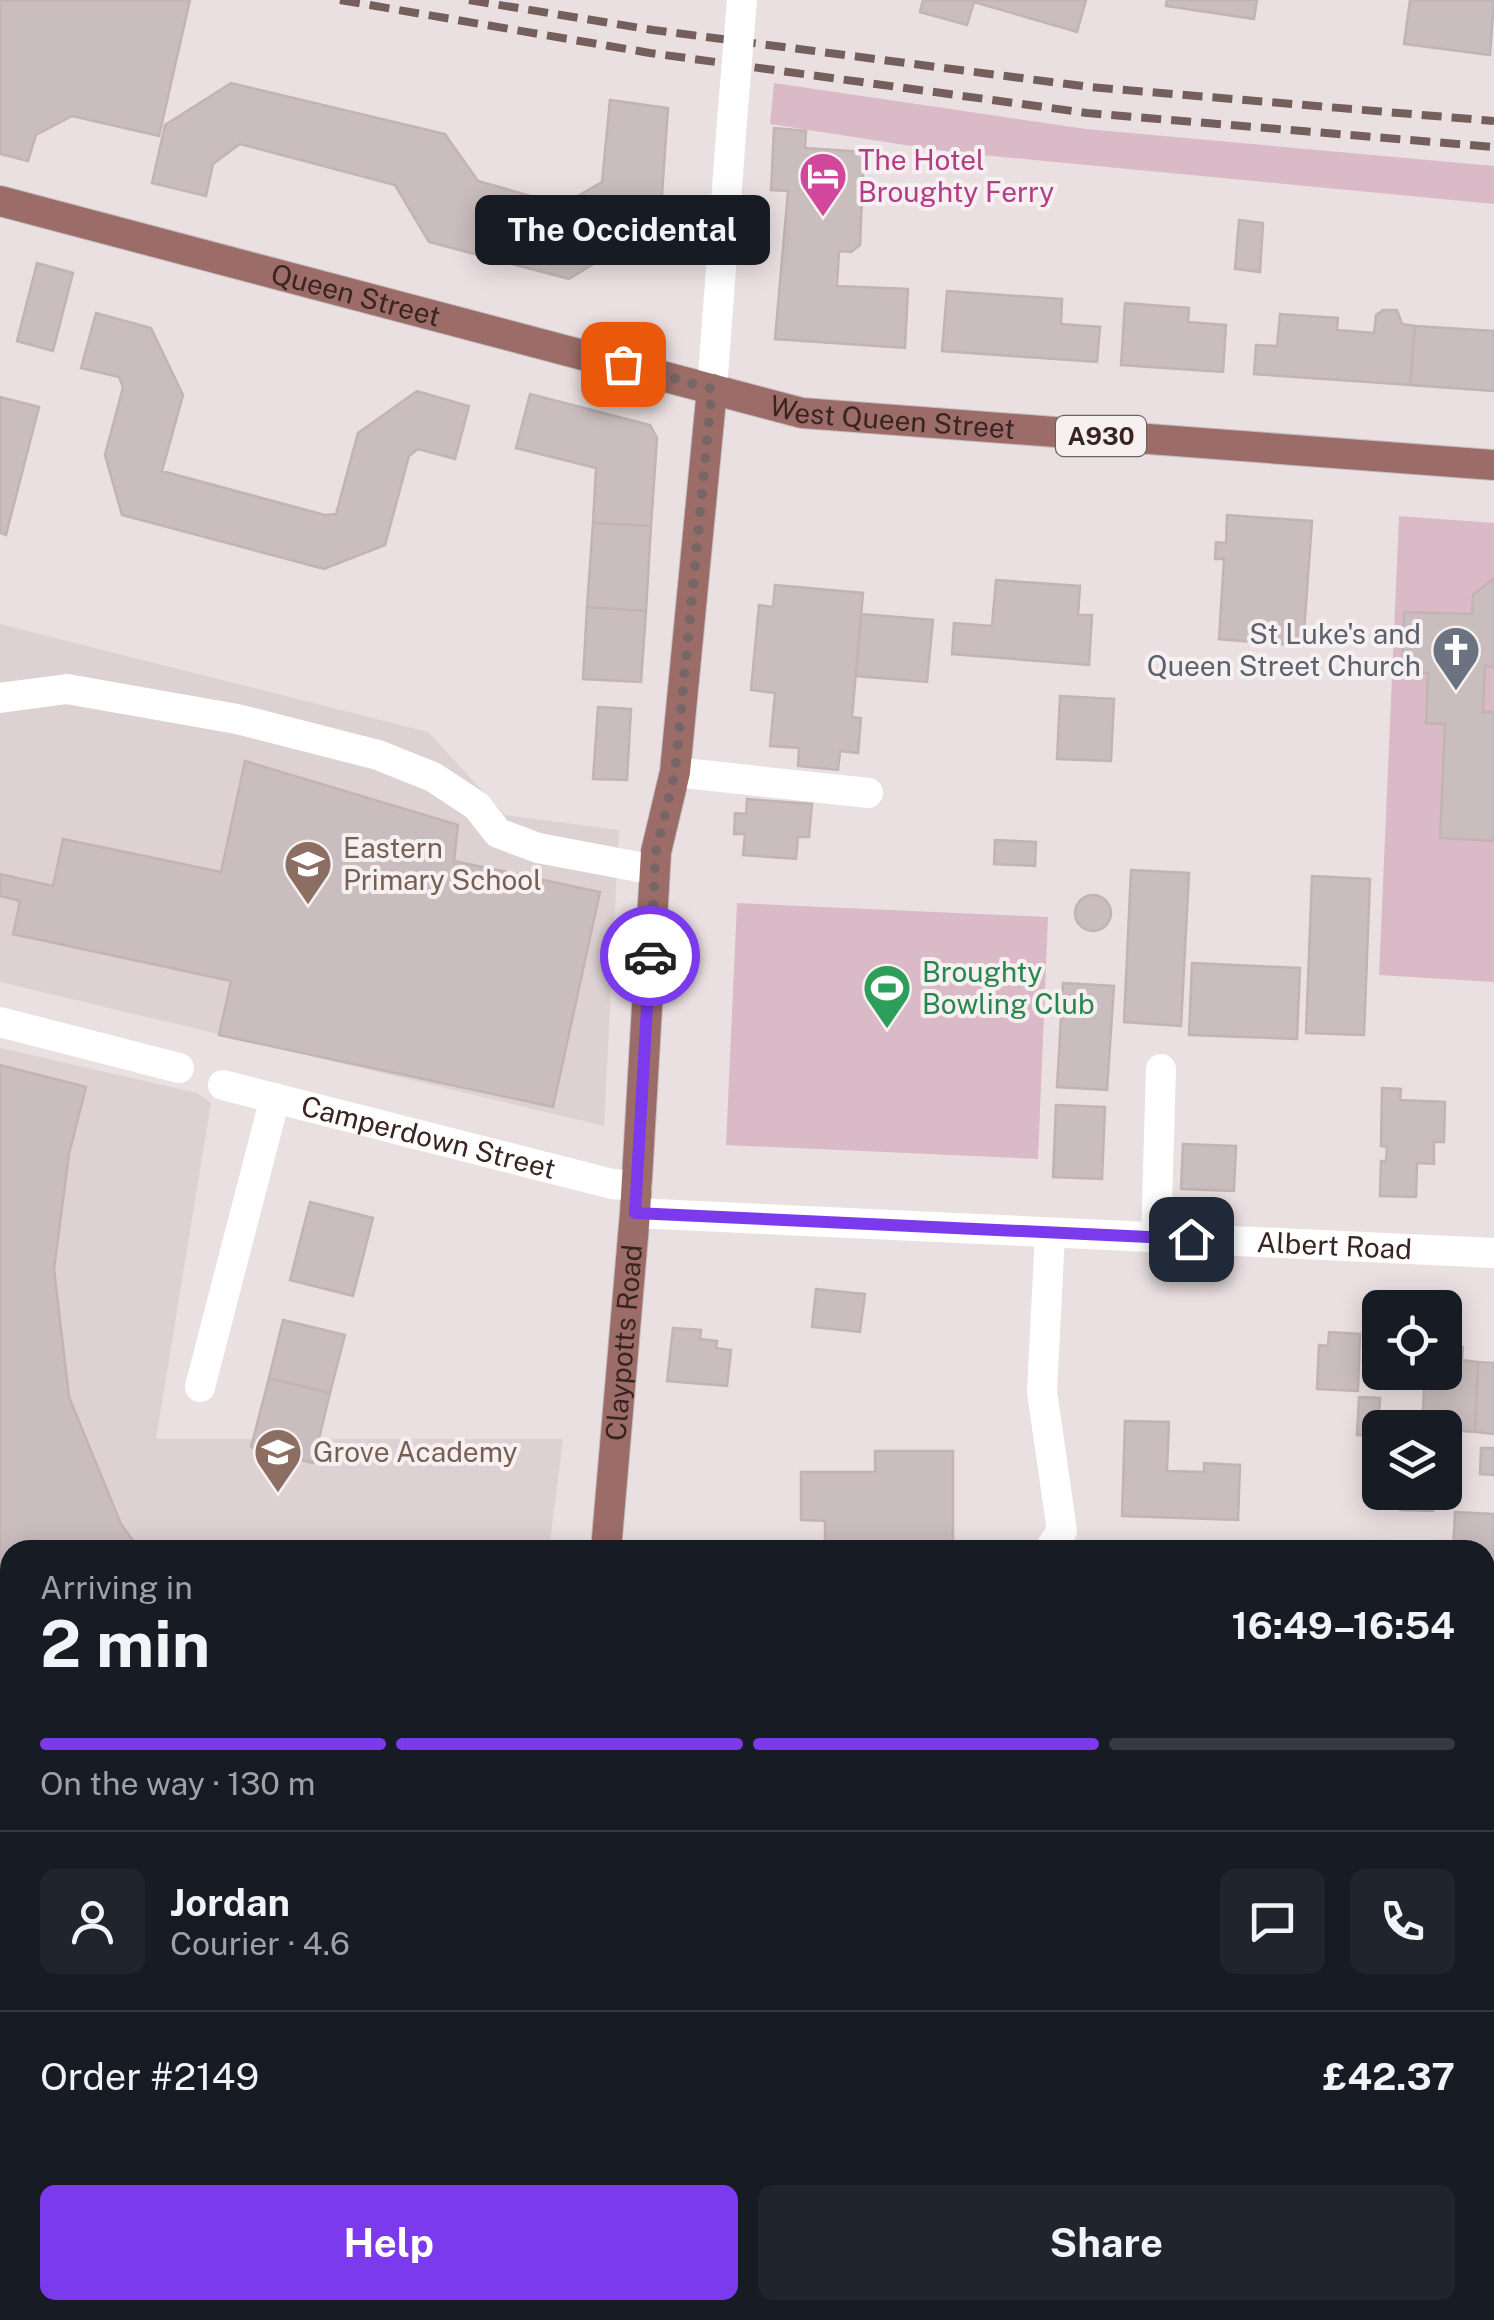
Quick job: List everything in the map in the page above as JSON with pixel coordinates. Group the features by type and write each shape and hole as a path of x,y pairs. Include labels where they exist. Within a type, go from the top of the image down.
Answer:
{"main road":[{"name":"Queen Street","path":"0,201 712,389"},
{"name":"West Queen Street","path":"712,389 802,413 1494,465"},
{"name":"Claypotts Road","path":"607,1540 636,1199 655,870 675,772 712,389"}],"street":[{"name":"Claypotts Road","path":"712,389 742,0"},
{"path":"0,698 67,689 237,720 378,756 433,777 478,806 498,833 538,848 655,870"},
{"path":"675,772 868,792"},
{"path":"0,1022 180,1068"},
{"path":"1156,1237 1161,1069"},
{"name":"Camperdown Street","path":"223,1085 612,1184 636,1199"},
{"path":"200,1388 275,1098"},
{"name":"Albert Road","path":"636,1199 1050,1233 1494,1254"},
{"path":"1050,1233 1042,1392 1062,1531 1055,1540"}],"shaded area":[{"path":"774,83 1086,129 1494,166 1494,204 950,152 770,124"},
{"path":"1399,516 1494,523 1494,982 1379,975"},
{"name":"Eastern Primary School","path":"0,624 428,732 505,815 619,830 604,1126 0,982"},
{"name":"Broughty Bowling Club","path":"737,903 1048,917 1038,1159 726,1145"},
{"name":"Grove Academy","path":"0,1048 197,1093 211,1103 156,1439 563,1439 550,1540 0,1540"}],"building":[{"path":"0,0 190,0 159,136 72,116 36,135 28,161 0,154"},
{"path":"923,0 1086,0 1077,32 974,2 967,25 920,12"},
{"path":"1167,0 1257,0 1254,19 1166,6"},
{"path":"1410,0 1494,0 1490,55 1404,44"},
{"path":"231,83 445,134 478,181 562,205 602,182 610,100 668,108 660,223 569,279 429,242 395,185 240,144 213,164 206,196 152,183 165,125"},
{"name":"The Hotel Broughty Ferry","path":"774,128 806,131 805,148 864,152 860,245 851,252 839,251 837,286 908,289 905,348 775,339 788,191 771,190"},
{"path":"1239,220 1263,223 1260,272 1235,269"},
{"path":"37,263 73,273 53,351 17,341"},
{"path":"947,291 1062,299 1061,324 1100,327 1097,362 942,351"},
{"path":"1125,303 1189,308 1188,322 1226,325 1223,372 1121,365"},
{"path":"1383,310 1397,310 1402,324 1415,326 1410,385 1254,374 1256,345 1277,346 1280,314 1338,318 1337,330 1374,333 1376,315"},
{"path":"96,313 151,328 183,395 162,471 325,515 336,514 358,433 417,391 469,406 455,459 418,449 409,456 385,545 324,569 122,515 105,455 123,387 119,377 81,368"},
{"path":"1415,326 1494,331 1494,391 1410,385"},
{"path":"530,394 650,425 657,438 651,526 593,523 596,468 516,448"},
{"path":"0,397 39,407 6,535 0,533"},
{"path":"1227,515 1312,521 1303,646 1219,639 1224,559 1215,559 1216,542 1226,543"},
{"path":"593,523 651,526 646,611 587,607"},
{"name":"St Luke's and Queen Street Church","path":"1494,578 1494,667 1485,666 1483,712 1494,712 1494,841 1440,838 1445,724 1426,723 1428,673 1402,672 1404,612 1472,614 1473,595"},
{"path":"996,580 1080,586 1078,615 1092,615 1089,665 952,654 954,623 992,626"},
{"path":"775,585 863,593 852,717 861,718 858,753 840,751 838,770 798,766 799,748 770,746 775,693 751,690 759,605 773,607"},
{"path":"587,607 646,611 641,682 583,679"},
{"path":"861,614 933,620 927,682 856,676"},
{"path":"1060,696 1114,699 1111,761 1057,759"},
{"path":"598,707 631,709 627,780 593,779"},
{"path":"245,761 458,825 454,861 600,892 553,1107 219,1035 231,981 13,934 20,901 0,896 0,874 53,886 63,839 221,872"},
{"path":"747,799 812,804 809,837 798,837 796,859 743,855 745,834 734,834 735,813 746,814"},
{"path":"995,840 1036,842 1035,866 994,864"},
{"path":"1131,870 1189,873 1181,1026 1124,1022"},
{"path":"1312,876 1370,879 1364,1035 1306,1033"},
{"path":"1093,895 1106,900 1111,913 1106,926 1093,931 1080,926 1075,913 1080,900"},
{"path":"1192,963 1300,968 1297,1039 1189,1035"},
{"path":"1063,983 1114,986 1107,1090 1057,1087"},
{"path":"0,1065 86,1087 69,1154 54,1269 69,1397 121,1524 133,1540 0,1540"},
{"path":"1382,1088 1401,1089 1400,1100 1445,1102 1444,1142 1434,1142 1434,1164 1417,1163 1416,1197 1380,1196 1381,1161 1386,1161 1387,1147 1381,1146"},
{"path":"1056,1105 1105,1107 1102,1179 1053,1177"},
{"path":"1183,1144 1236,1146 1234,1191 1181,1189"},
{"path":"310,1202 373,1218 353,1296 290,1280"},
{"path":"816,1289 865,1294 860,1332 812,1327"},
{"path":"283,1320 345,1335 330,1393 269,1378"},
{"path":"673,1328 701,1330 700,1339 717,1341 716,1348 731,1350 727,1386 667,1381"},
{"path":"1329,1332 1360,1334 1358,1391 1317,1389 1319,1345 1328,1346"},
{"path":"1462,1360 1478,1362 1475,1432 1462,1431 1462,1410 1423,1410 1424,1390 1462,1390"},
{"path":"1478,1362 1494,1363 1494,1434 1475,1432"},
{"path":"269,1378 330,1393 313,1463 251,1447"},
{"path":"1359,1397 1380,1398 1379,1410 1362,1410 1362,1435 1357,1435"},
{"path":"1125,1421 1169,1422 1167,1471 1204,1472 1204,1463 1240,1465 1238,1520 1122,1516"},
{"path":"1481,1448 1494,1448 1494,1475 1480,1474"},
{"path":"875,1451 953,1451 953,1540 825,1540 825,1521 801,1520 801,1472 875,1472"},
{"path":"1455,1512 1494,1514 1494,1540 1454,1540"}],"railway":[{"path":"340,0 650,53 1087,113 1494,147"},
{"path":"469,0 653,30 1090,87 1494,121"}],"way so far":[{"path":"623,364 712,389 675,772 656,852 650,956"}],"place":[{"name":"The Hotel Broughty Ferry","path":"823,218"},
{"name":"The Occidental","path":"623,364"},
{"name":"St Luke's and Queen Street Church","path":"1456,692"},
{"name":"Eastern Primary School","path":"308,906"},
{"name":"Broughty Bowling Club","path":"887,1030"},
{"name":"Grove Academy","path":"278,1494"}],"route":[{"path":"650,956 635,1213 1191,1239"}]}
